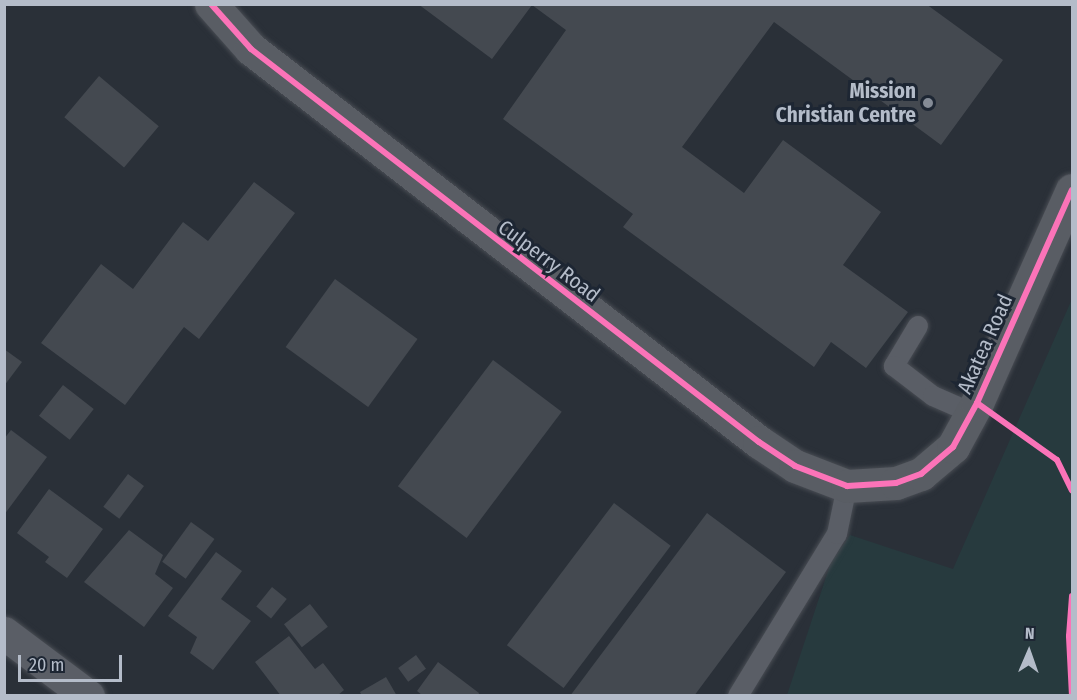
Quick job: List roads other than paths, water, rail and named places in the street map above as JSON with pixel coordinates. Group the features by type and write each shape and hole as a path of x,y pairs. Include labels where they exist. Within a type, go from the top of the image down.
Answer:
{"street":[{"name":"Culperry Road","path":"210,4 251,49 759,442 795,466 847,486 896,483"},
{"name":"Akatea Road","path":"896,483 921,474 953,447 972,412 1072,190"},
{"path":"4,633 88,696"}],"lane":[{"path":"918,326 894,366 933,396 972,412"},
{"path":"738,696 837,534 847,486"}],"place":[{"name":"Mission Christian Centre","path":"928,103"}]}
